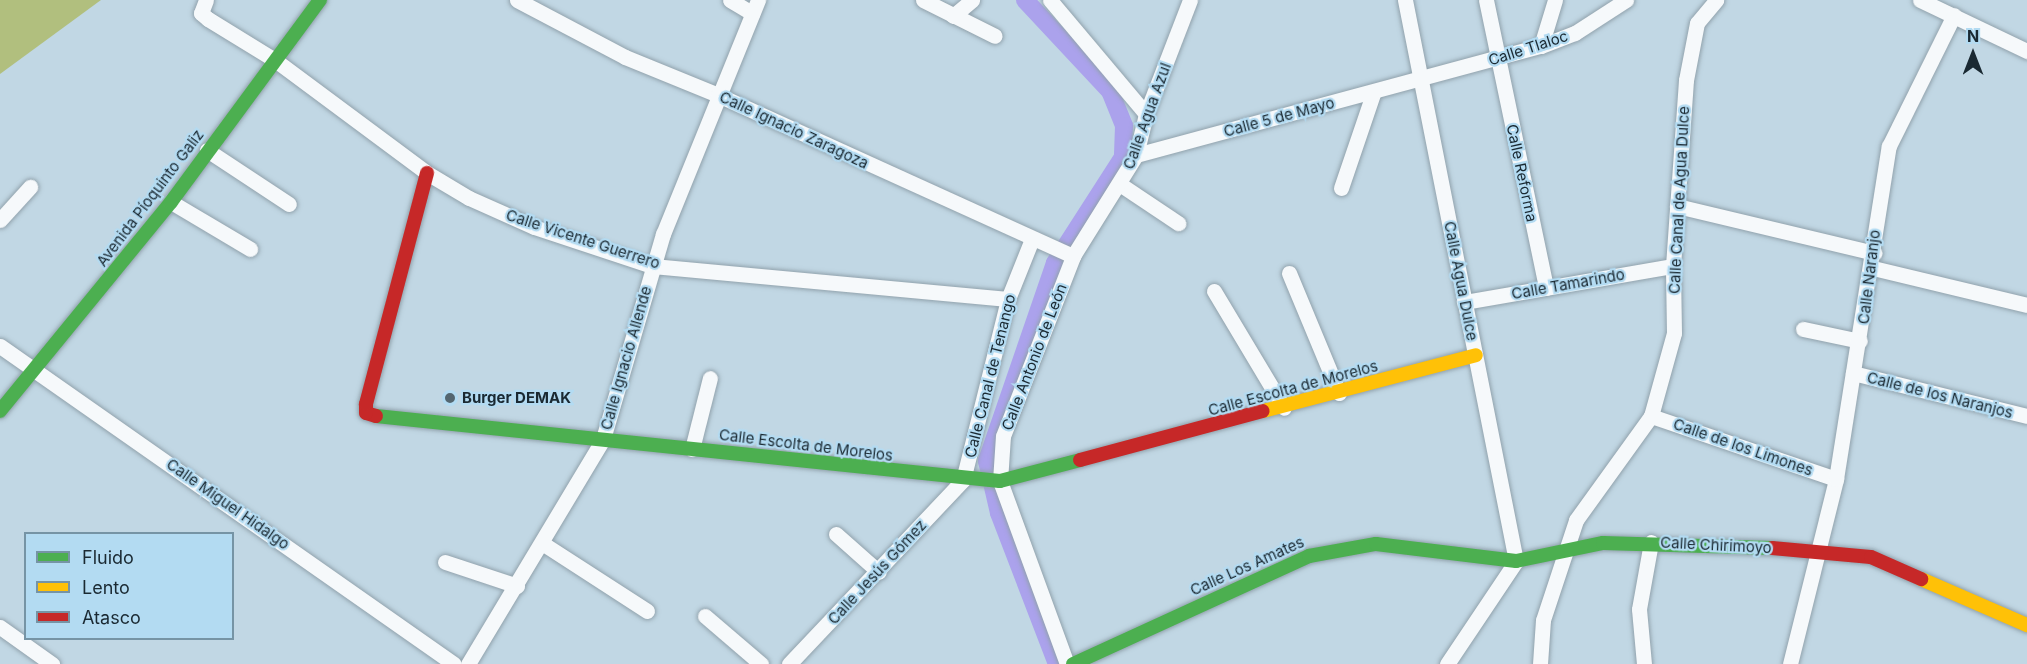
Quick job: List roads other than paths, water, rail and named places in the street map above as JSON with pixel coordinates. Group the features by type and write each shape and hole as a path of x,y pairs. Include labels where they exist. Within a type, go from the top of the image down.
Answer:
{"street":[{"name":"Calle Vicente Guerrero","path":"206,0 201,13 208,19 275,60 428,173 469,198 534,226 652,266 1008,299"},
{"name":"Avenida Píoquinto Galiz","path":"0,411 37,370 171,202 207,150 320,0"},
{"name":"Calle Ignacio Zaragoza","path":"517,0 625,57 718,94 1068,254"},
{"path":"729,0 755,6"},
{"path":"923,0 995,36"},
{"path":"953,16 972,0"},
{"path":"1050,0 1146,114"},
{"name":"Calle Agua Azul","path":"1068,254 1120,185 1136,155 1146,114 1190,0"},
{"name":"Calle Agua Dulce","path":"1405,0 1516,561"},
{"name":"Calle Reforma","path":"1486,0 1546,288"},
{"path":"1541,46 1555,0"},
{"name":"Calle Tlaloc","path":"1422,80 1541,46 1575,33 1626,0"},
{"name":"Calle Canal de Agua Dulce","path":"1540,664 1543,620 1576,520 1651,416 1674,333 1673,266 1686,80 1697,23 1716,0"},
{"path":"1920,0 2027,51"},
{"name":"Calle Ignacio Allende","path":"468,664 517,586 603,439 652,266 718,94 755,6"},
{"name":"Calle Naranjo","path":"1790,664 1836,479 1890,146 1954,15"},
{"name":"Calle 5 de Mayo","path":"1136,155 1422,80"},
{"path":"1341,188 1374,92"},
{"path":"207,150 289,204"},
{"name":"Calle Escolta de Morelos","path":"428,173 366,413 968,481 996,481 1284,408 1476,355"},
{"path":"1120,185 1178,223"},
{"path":"0,220 30,188"},
{"path":"171,202 250,249"},
{"path":"1677,206 2027,305"},
{"name":"Calle Canal de Tenango","path":"968,481 1008,299 1036,241"},
{"name":"Calle Antonio de León","path":"1066,664 996,481 1003,436 1068,254"},
{"name":"Calle Tamarindo","path":"1464,302 1673,266"},
{"path":"1289,273 1339,393"},
{"path":"1214,291 1284,408"},
{"path":"1803,329 1860,340"},
{"name":"Calle Miguel Hidalgo","path":"0,346 454,664"},
{"name":"Calle de los Naranjos","path":"1853,373 2027,416"},
{"path":"692,449 710,378"},
{"name":"Calle de los Limones","path":"1651,416 1836,479"},
{"name":"Calle Jesús Gómez","path":"789,664 968,481"},
{"path":"836,534 879,572"},
{"path":"1644,664 1639,609 1651,542"},
{"name":"Calle Chirimoyo","path":"1516,561 1565,549 1651,542 1818,550 1871,557 2027,625"},
{"path":"542,543 647,611"},
{"name":"Calle Los Amates","path":"1074,664 1309,555 1340,547 1376,544 1516,561"},
{"path":"1447,664 1516,561"},
{"path":"445,562 517,586"},
{"path":"705,616 761,664"},
{"path":"0,627 52,664"}],"waterway":[{"path":"1025,0 1110,91 1124,126 1123,157 1055,263 987,461 999,513 1057,664"}],"place":[{"name":"Burger DEMAK","path":"450,398"}]}
